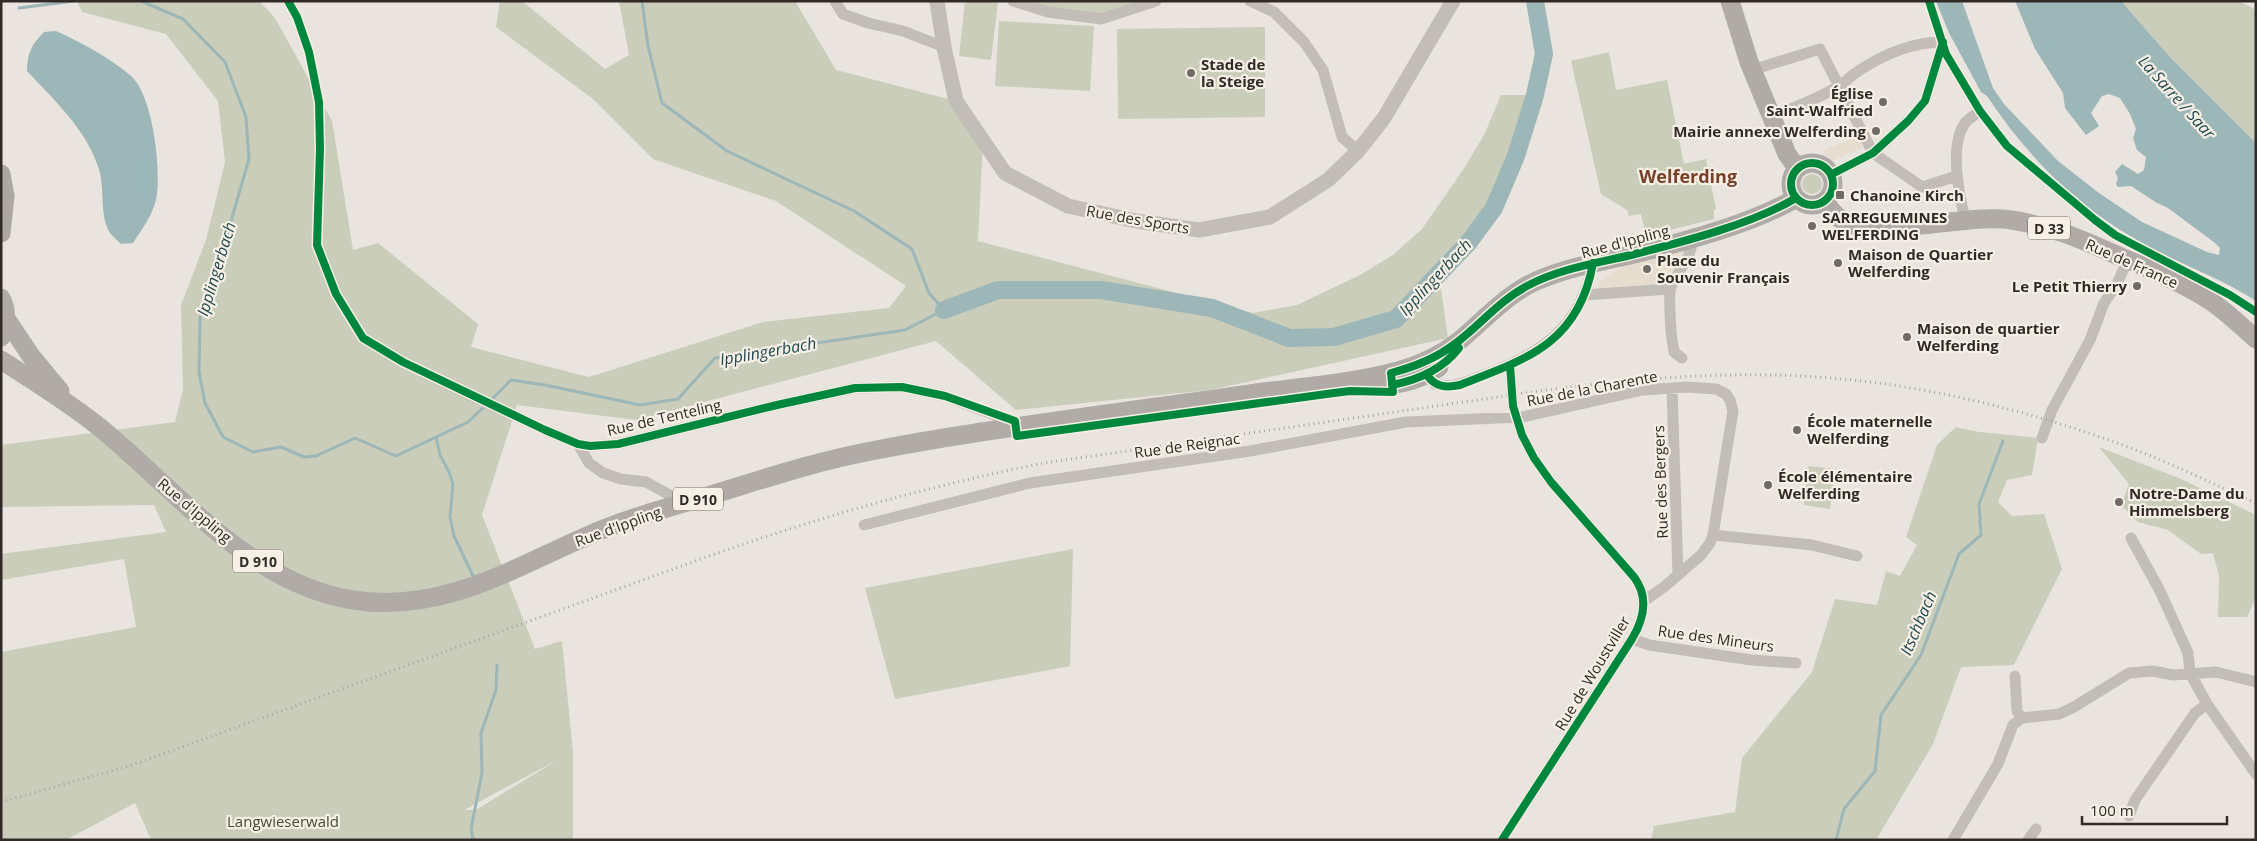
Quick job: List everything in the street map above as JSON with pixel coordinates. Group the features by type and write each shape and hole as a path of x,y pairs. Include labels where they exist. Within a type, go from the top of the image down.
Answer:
{"highway":[{"path":"1,174 5,196 1,233"}],"main road":[{"path":"1730,1 1752,70 1792,163 1797,168"},
{"path":"1808,162 1815,162 1826,167 1832,174 1834,185 1832,192 1824,202 1809,205 1796,198 1791,182 1797,168 1808,162"},
{"name":"Rue d'Ippling","path":"1,360 72,406 101,428 224,537 262,564 294,582 314,590 360,601 400,603 422,601 467,590 605,528 813,465 864,452 1230,396 1349,382 1392,385 1409,382 1497,307 1524,288 1545,278 1593,263 1636,254 1692,237 1781,207 1796,198"},
{"name":"Rue de France","path":"1824,202 1840,220 1866,228 1886,229 1989,217 2060,230 2147,267 2210,301 2256,339"},
{"name":"Rue d'Ippling","path":"1,298 5,307 4,329 31,356 72,406"}],"street":[{"path":"835,1 843,14 868,23 903,30 944,47"},
{"name":"Rue des Sports","path":"937,1 944,47 956,101 1004,173 1068,206 1136,222 1199,230 1270,217 1328,180 1358,151 1384,118 1453,1"},
{"path":"1013,1 1048,12 1101,19 1156,1"},
{"path":"1250,1 1274,12 1304,42 1323,70 1342,137 1358,151"},
{"path":"1772,116 1840,86 1854,74 1891,53 1924,42 1943,42 1925,101 1908,121 1873,153 1832,174"},
{"path":"1752,70 1820,49 1873,153 1922,187 1957,176"},
{"path":"1965,219 1957,176 1958,140 1965,124 1980,111"},
{"path":"1682,358 1674,352 1670,289 1690,253 1693,243 1692,237"},
{"name":"Rue de Tenteling","path":"317,245 336,294 363,338 403,362 508,413 578,444 590,446 618,444 855,388 902,387 945,396 1003,418 1006,429"},
{"path":"2042,438 2052,410 2080,360 2104,303 2117,284 2128,260"},
{"path":"1424,369 1434,384 1450,387 1510,365 1539,349 1560,333 1575,315 1584,295 1593,263"},
{"path":"1584,295 1670,289"},
{"path":"1510,365 1516,412 1527,446 1540,468 1634,577 1639,584 1644,601 1664,587 1705,550 1712,535 1812,545 1857,556"},
{"name":"Rue de la Charente","path":"1516,412 1644,390 1672,388 1716,389 1726,394 1731,404 1732,418 1712,535"},
{"name":"Rue des Bergers","path":"1672,388 1678,574"},
{"name":"Rue de Reignac","path":"864,525 981,494 1059,478 1250,451 1406,422 1516,412"},
{"path":"578,444 589,463 603,473 621,479 646,482 675,496 684,503"},
{"path":"2131,538 2160,592 2188,653 2190,672 2206,704 2256,774"},
{"name":"Rue de Woustviller","path":"1502,840 1632,639 1641,620 1644,601"},
{"name":"Rue des Mineurs","path":"1632,639 1649,645 1742,658 1796,663"},
{"path":"1953,840 1998,764 2013,725 2022,718 2059,714 2074,708 2129,673 2153,671 2173,674 2216,672 2256,682"},
{"path":"2014,676 2017,711 2022,718"},
{"path":"2129,816 2135,800 2195,713 2206,704"},
{"path":"2028,840 2036,829"}],"green space":[{"name":"Langwieserwald","path":"77,1 259,1 275,18 332,121 353,250 378,243 478,324 471,347 589,377 763,322 889,308 906,286 776,201 653,159 593,99 496,27 500,1 522,1 605,69 629,55 619,1 795,1 836,70 956,101 983,142 978,241 1253,313 1297,305 1360,275 1393,255 1422,229 1465,167 1485,133 1501,95 1535,95 1512,166 1489,216 1476,234 1439,275 1448,338 1210,390 1016,410 936,341 636,420 517,405 482,515 535,649 562,641 573,752 573,840 151,840 135,803 66,840 1,840 1,652 136,627 124,559 1,580 1,554 166,532 154,505 1,507 1,445 175,422 183,390 181,305 206,240 225,162 218,101 166,34 82,12","holes":["559,759 476,810 466,809"]},
{"path":"965,1 998,2 991,60 959,56"},
{"path":"1013,1 1156,1 1101,19"},
{"path":"2121,1 2239,1 2256,10 2256,143 2169,56"},
{"path":"999,21 1094,26 1090,91 995,86"},
{"name":"Stade de la Steige","path":"1265,27 1265,117 1118,119 1117,29"},
{"path":"1609,52 1616,90 1667,80 1684,164 1706,159 1716,209 1714,210 1714,219 1646,236 1641,214 1629,216 1627,210 1601,194 1571,61"},
{"path":"1812,174 1819,177 1822,184 1819,191 1812,194 1805,191 1802,184 1805,177"},
{"path":"1956,427 1979,432 2038,438 2032,475 2007,480 1998,502 2012,516 2044,514 2062,569 2014,665 1961,667 1933,744 1876,840 1651,840 1654,826 1735,812 1742,758 1812,672 1835,599 1877,605 1886,571 1900,576 1917,545 1906,537 1937,445"},
{"path":"2099,447 2181,479 2256,515 2256,597 2247,617 2218,617 2219,576 2213,553 2201,554 2168,530 2138,522 2121,505 2129,484"},
{"path":"1808,466 1835,469 1830,509 1804,505"},
{"path":"1073,549 1070,666 895,699 865,588"}],"shaded area":[{"path":"1858,136 1863,148 1832,161 1822,151"},
{"name":"Place du Souvenir Français","path":"1682,252 1667,285 1599,290 1598,283 1627,264"}],"water":[{"name":"La Sarre / Saar","path":"1936,1 1962,1 1993,88 2004,104 2058,161 2099,193 2142,222 2207,252 2219,255 2220,248 2215,243 2168,208 2131,186 2118,187 2116,184 2118,178 2115,172 2122,164 2138,174 2144,170 2146,157 2137,150 2133,138 2136,129 2130,114 2120,98 2109,94 2102,96 2091,113 2099,126 2086,135 2065,108 2063,93 2035,49 2015,1 2121,1 2169,56 2256,143 2256,301 2227,284 2166,256 2114,226 2053,177 2018,139 1987,96 1981,92 1949,33"},
{"path":"56,31 76,40 123,69 139,86 145,99 157,153 158,187 152,212 133,243 121,244 110,233 104,218 101,176 86,141 69,116 27,71 29,54 36,41 44,32"}],"waterway":[{"name":"Ipplingerbach","path":"19,8 74,1"},
{"name":"Ipplingerbach","path":"141,1 183,19 225,62 246,117 249,159 222,252 200,318 199,372 205,403 223,437 253,452 281,447 304,457 316,456 355,438 396,456 468,422 486,405"},
{"name":"Ipplingerbach","path":"490,401 511,380 545,385 640,405 678,399 715,358 905,330 944,310 929,293 912,249 854,211 727,151 662,103 648,46 642,1"},
{"name":"Ipplingerbach","path":"944,310 998,290 1101,290 1212,308 1289,338 1334,337 1396,319 1469,242 1494,208 1516,156 1535,95 1544,54 1535,1"},
{"path":"436,437 440,455 453,484 450,517 454,536 474,578"},
{"name":"Itschbach","path":"1836,840 1844,809 1875,771 1881,715 1921,655 1959,554 1981,535 1979,504 2003,441"},
{"path":"473,840 471,829 482,773 481,733 496,690 497,665"}],"railway":[{"path":"1,802 132,765 712,555 795,527 876,503 1044,463 1553,389 1652,379 1718,375 1785,375 1857,380 1934,392 2009,409 2084,431 2189,472 2256,503"}],"cycle path":[{"path":"288,1 297,17 309,52 319,102 320,148 317,245 336,294 363,338 403,362 545,430 578,444 590,446 618,444 855,388 902,387 945,396 1015,421 1017,436 1350,391 1393,392 1391,373 1417,365 1449,348 1507,299 1527,286 1566,270 1655,249 1718,231 1759,216 1796,198"},
{"path":"1929,1 1946,54 1980,111 2007,146 2115,235 2230,295 2256,312"},
{"path":"1832,174 1873,153 1908,121 1925,101 1943,42"},
{"path":"1816,163 1824,166 1830,172 1833,184 1830,196 1824,202 1808,205 1800,202 1794,196 1791,180 1794,172 1800,166 1816,163"},
{"path":"1427,375 1441,386 1460,385 1528,356 1546,344 1562,330 1576,312 1586,290 1593,263"},
{"path":"1392,385 1429,373 1445,362 1459,348"},
{"path":"1502,840 1632,639 1642,616 1643,608 1642,592 1634,577 1551,482 1534,458 1522,435 1513,406 1510,365"}],"place":[{"name":"Stade de la Steige","path":"1191,73"},
{"name":"Église Saint-Walfried","path":"1883,102"},
{"name":"Mairie annexe Welferding","path":"1876,131"},
{"name":"Chanoine Kirch","path":"1840,195"},
{"name":"SARREGUEMINES WELFERDING","path":"1812,226"},
{"name":"Maison de Quartier Welferding","path":"1838,263"},
{"name":"Place du Souvenir Français","path":"1647,269"},
{"name":"Le Petit Thierry","path":"2137,286"},
{"name":"Maison de quartier Welferding","path":"1907,337"},
{"name":"École maternelle Welferding","path":"1797,430"},
{"name":"École élémentaire Welferding","path":"1768,485"},
{"name":"Notre-Dame du Himmelsberg","path":"2119,502"}],"district":[{"name":"Welferding","path":"1688,176"}]}
